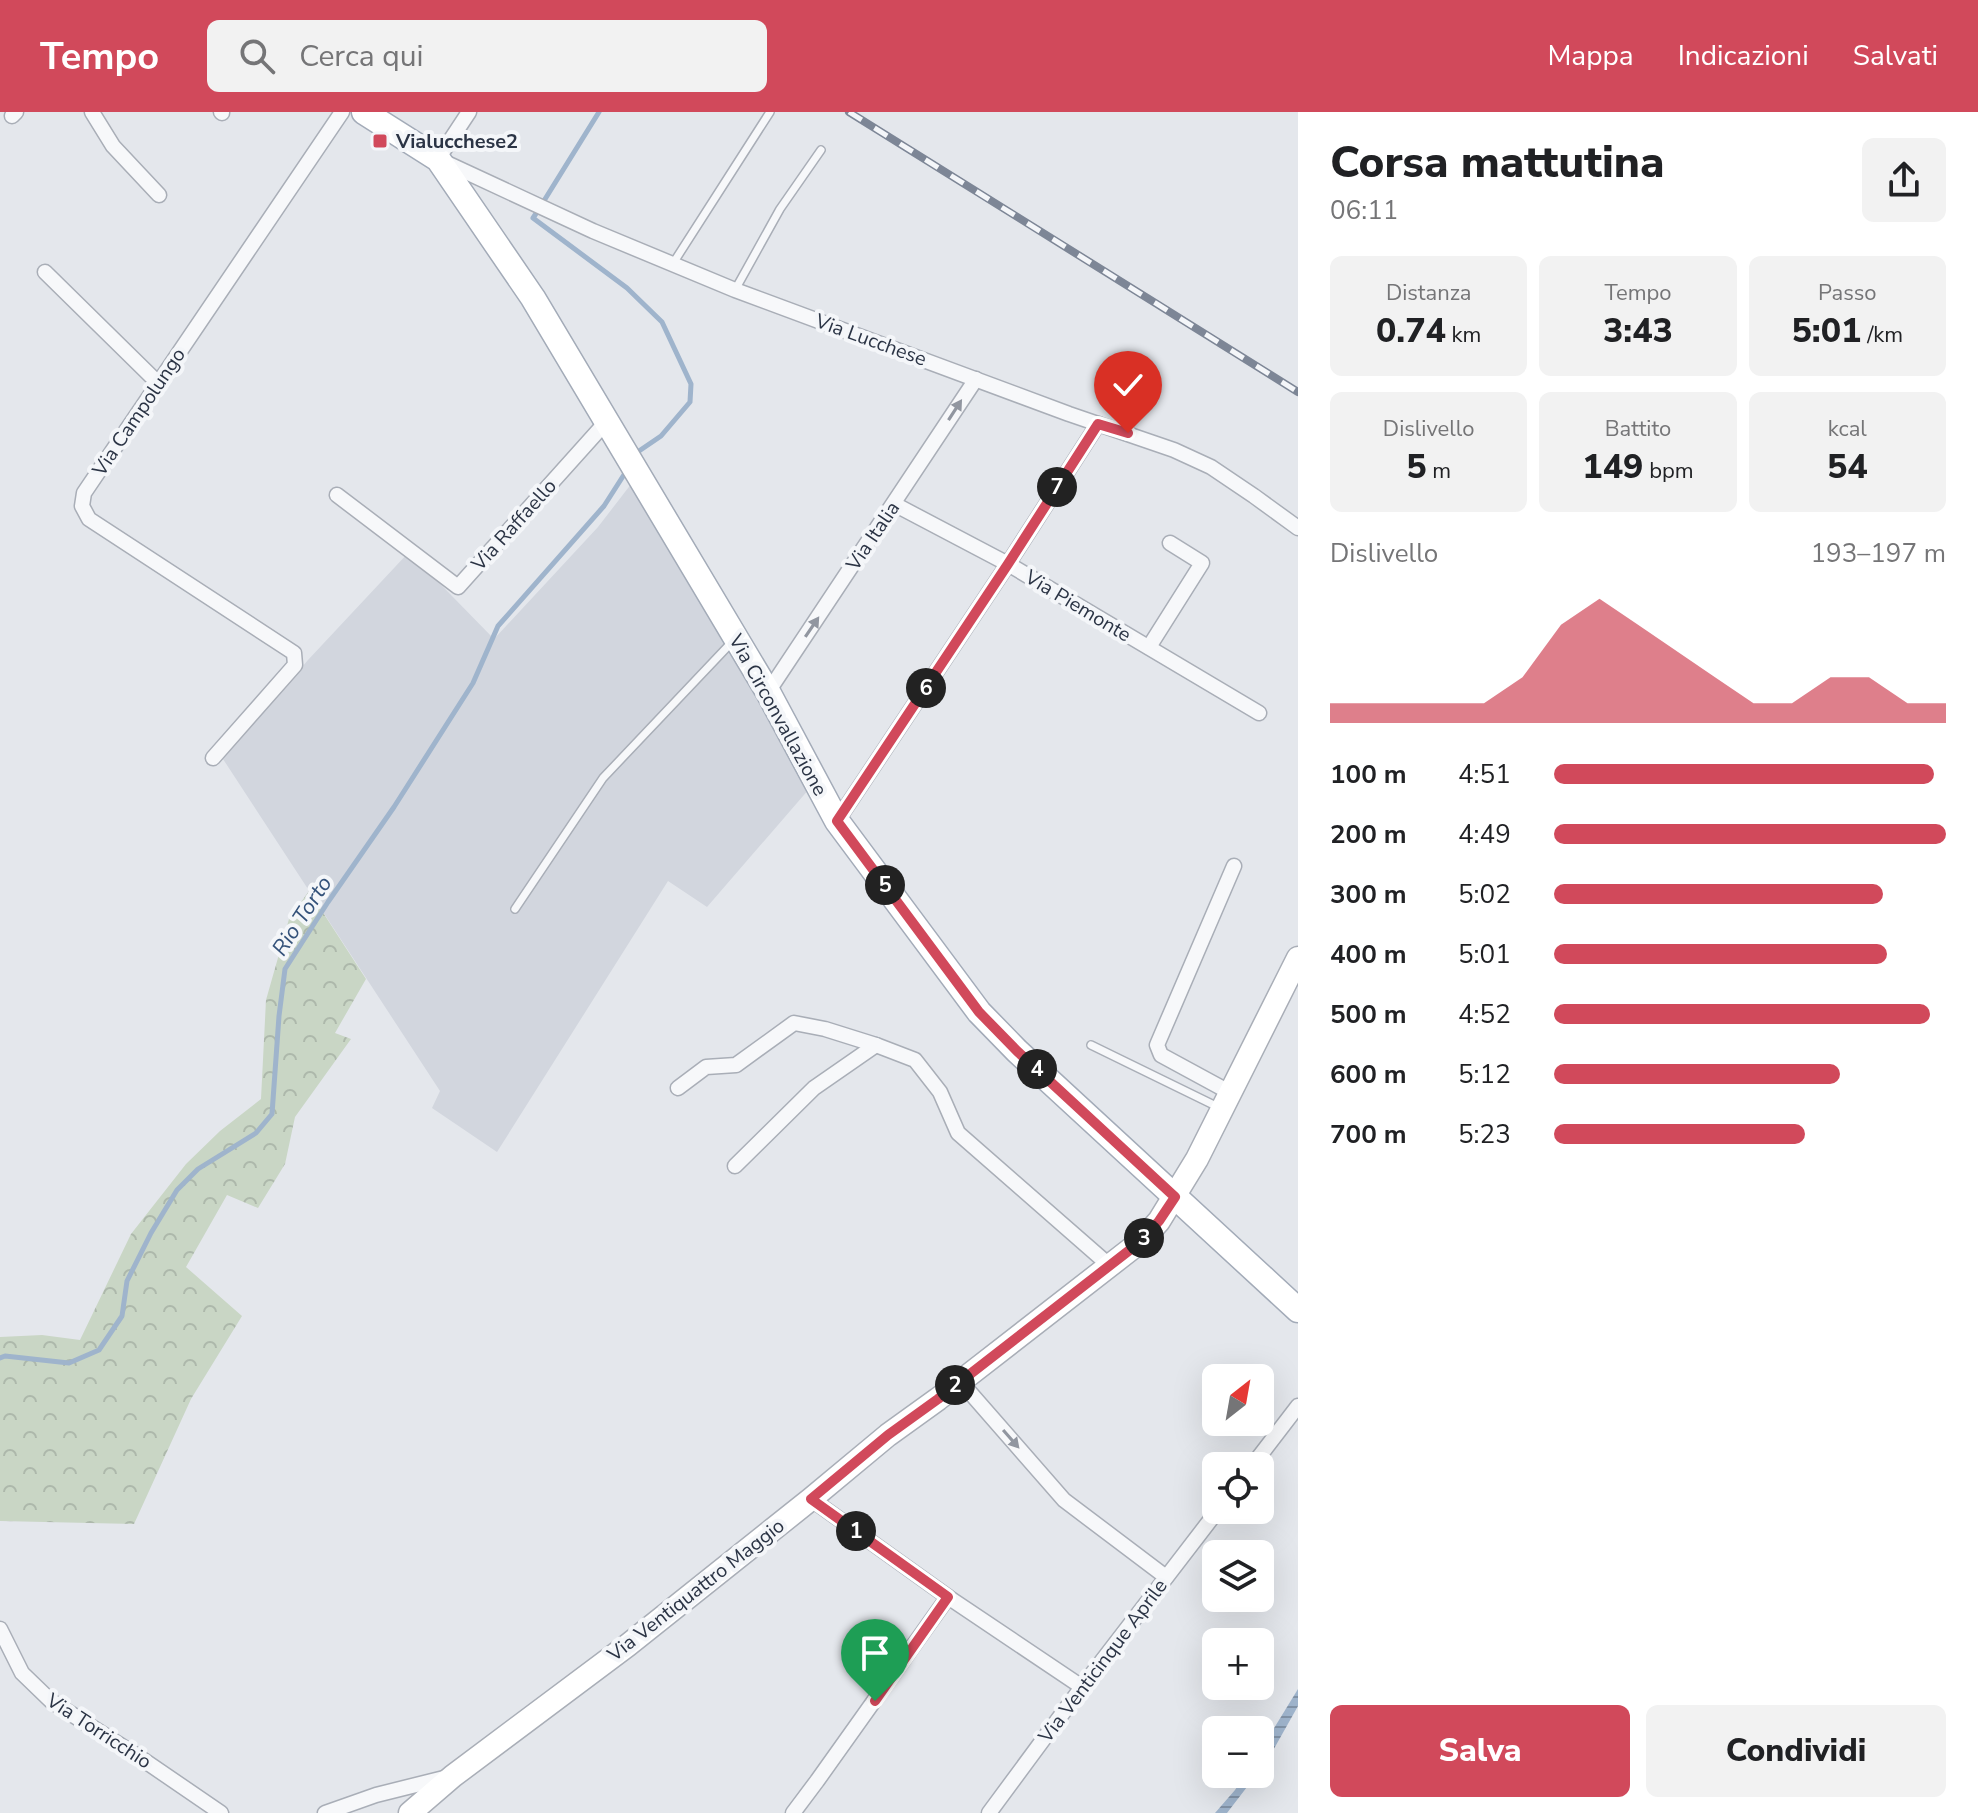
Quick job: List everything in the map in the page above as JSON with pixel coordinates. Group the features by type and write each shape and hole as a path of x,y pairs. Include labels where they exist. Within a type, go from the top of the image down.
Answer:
{"main road":[{"path":"364,112 438,159"},
{"name":"Via Circonvallazione","path":"438,159 533,298 768,692 837,821 979,1012 1017,1051 1298,1310"}],"street":[{"path":"92,112 113,146 159,195"},
{"name":"Via Campolungo","path":"213,758 288,675 295,665 294,653 89,519 82,506 84,493 342,112"},
{"path":"438,159 469,112"},
{"name":"Via Lucchese","path":"438,159 593,231 735,290 1174,450 1211,467 1298,528"},
{"path":"45,272 158,383"},
{"name":"Via Italia","path":"768,692 976,379"},
{"name":"Via Raffaello","path":"337,495 458,587 607,421"},
{"path":"837,821 1098,424"},
{"name":"Via Piemonte","path":"894,504 1008,564 1259,713"},
{"path":"1149,647 1202,563 1170,543"},
{"path":"1227,1101 1161,1055 1157,1045 1234,866"},
{"name":"Via Ventiquattro Maggio","path":"410,1813 453,1776 628,1645 888,1435 1140,1242 1175,1197 1197,1159 1298,958"},
{"path":"678,1088 706,1067 736,1065 794,1023 825,1029 915,1060 940,1092 958,1133 1110,1266"},
{"path":"735,1166 814,1088 876,1045"},
{"path":"960,1381 1064,1500 1166,1577"},
{"path":"1263,1452 1298,1406"},
{"path":"811,1499 948,1597 1082,1687"},
{"name":"Via Venticinque Aprile","path":"989,1813 1207,1524"},
{"path":"793,1813 948,1597"},
{"name":"Via Torricchio","path":"0,1629 22,1673 44,1695 221,1813"},
{"path":"325,1813 376,1795 453,1776"},
{"path":"191,1813 202,1799"}],"lane":[{"path":"672,265 770,112"},
{"path":"735,290 780,209 821,150"},
{"path":"515,909 603,778 736,638"},
{"path":"1091,1045 1227,1101"}],"shaded area":[{"path":"635,479 816,781 707,907 668,881 497,1152 432,1108 440,1091 223,759 308,660 409,552 494,639 598,527"}],"green space":[{"path":"309,891 366,979 335,1033 351,1039 295,1117 285,1164 258,1208 227,1195 186,1267 242,1316 191,1399 134,1524 0,1521 0,1337 42,1335 80,1340 131,1234 186,1164 220,1131 261,1099 266,1000 289,919"}],"water":[{"path":"1298,1689 1298,1706 1274,1749 1274,1728"},
{"path":"1246,1788 1227,1813 1215,1813 1235,1790"}],"waterway":[{"path":"542,204 599,112"},
{"path":"539,209 533,218 627,288 662,322 691,384 690,402 661,436 639,451"},
{"name":"Rio Torto","path":"0,1358 69,1363 99,1350 122,1316 127,1281 177,1190 198,1169 256,1133 272,1114 285,969 473,683 498,626 604,506 627,470"}],"railway":[{"path":"849,112 1298,392"}],"place":[{"name":"Vialucchese2","path":"380,141"}],"route":[{"path":"875,1701 948,1597 811,1499 888,1435 1140,1242 1175,1197 979,1012 837,821 1098,424 1128,433"}]}
